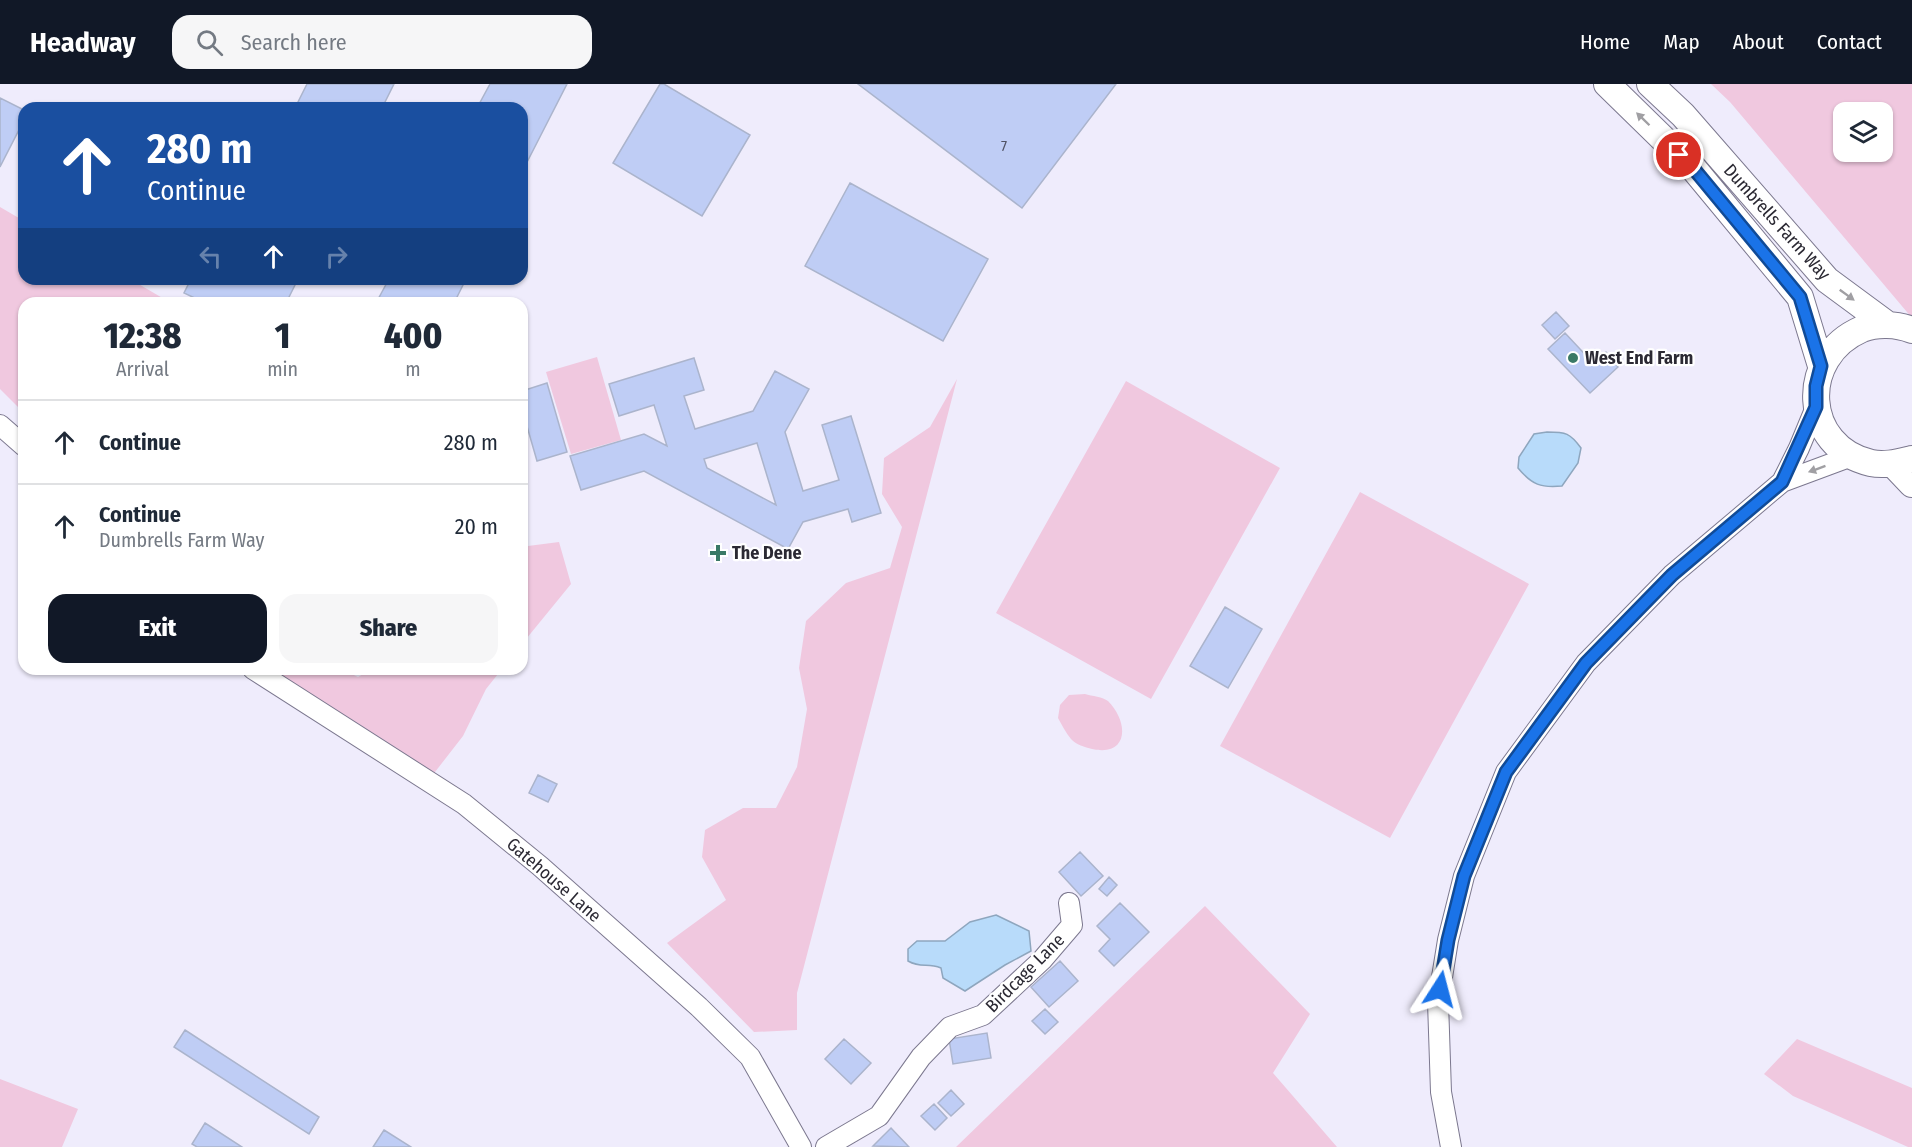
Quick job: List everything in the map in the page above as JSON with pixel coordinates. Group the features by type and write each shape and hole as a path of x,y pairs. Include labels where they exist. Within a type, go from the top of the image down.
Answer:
{"main road":[{"name":"Dumbrells Farm Way","path":"1607,84 1694,169 1800,297 1821,366"},
{"name":"Dumbrells Farm Way","path":"1650,84 1683,115 1827,279 1900,328"},
{"path":"1900,328 1868,327 1848,335 1832,349 1821,366 1816,386 1816,407 1823,427 1836,444 1852,456 1872,463 1902,461 1912,484"}],"street":[{"path":"1782,482 1816,407"},
{"path":"0,425 18,441"},
{"path":"1451,1147 1441,1092 1438,1002 1448,940 1464,876 1506,772 1586,663 1672,575 1782,482 1852,456"},
{"name":"Gatehouse Lane","path":"263,675 464,804 540,866 699,1007 750,1057 801,1147"},
{"name":"Birdcage Lane","path":"826,1147 879,1116 921,1057 950,1027 983,1015 1042,960 1072,926 1069,903"}],"shaded area":[{"path":"1711,84 1912,84 1912,318 1730,102"},
{"path":"0,207 18,218 18,285 140,285 161,297 18,297 18,407 0,389"},
{"path":"597,357 621,440 571,454 546,372"},
{"path":"957,379 797,993 797,1030 754,1032 667,943 726,900 702,857 705,830 743,808 776,808 797,767 807,709 799,668 806,621 846,583 890,568 902,527 882,494 884,458 930,427"},
{"path":"1126,381 1280,468 1151,699 996,613"},
{"path":"1360,492 1529,584 1390,838 1220,746"},
{"path":"559,542 571,584 528,637 528,546"},
{"path":"262,675 354,675 358,677 362,675 497,675 486,689 463,736 428,781"},
{"path":"1085,694 1108,701 1120,718 1122,736 1113,748 1092,749 1078,744 1069,737 1058,718 1060,705 1069,695"},
{"path":"1205,906 1310,1014 1273,1073 1337,1147 956,1147"},
{"path":"1797,1039 1912,1088 1912,1147 1793,1096 1764,1074"},
{"path":"0,1079 78,1109 62,1147 0,1147"}],"water":[{"path":"1547,432 1567,434 1581,448 1578,463 1562,486 1537,484 1518,468 1519,457 1534,434"},
{"path":"996,915 1029,931 1031,951 965,991 943,978 941,968 917,965 908,961 908,949 917,941 945,941 970,922"}],"building":[{"path":"307,84 394,84 385,102 298,102"},
{"path":"490,84 567,84 528,160 528,102 480,102"},
{"path":"660,84 664,84 750,135 702,216 613,163"},
{"path":"858,84 1116,84 1022,208"},
{"path":"0,98 18,107 18,132 0,167"},
{"path":"850,183 988,259 943,341 805,266"},
{"path":"188,285 295,285 289,297 192,297 184,293"},
{"path":"386,285 463,285 457,297 379,297"},
{"path":"1556,312 1569,326 1555,339 1542,325"},
{"name":"West End Farm","path":"1565,333 1594,364 1606,352 1618,367 1590,393 1548,349"},
{"path":"694,358 704,390 684,396 695,429 753,411 775,371 809,389 785,432 803,491 839,480 822,425 851,416 881,513 852,522 848,509 803,522 788,549 644,471 581,490 570,456 644,434 667,446 654,405 619,416 609,384","holes":["757,443 776,505 707,468 704,459"]},
{"path":"547,383 567,452 537,461 528,430 528,389"},
{"path":"1225,607 1262,629 1228,688 1190,666"},
{"path":"538,775 557,784 548,802 529,793"},
{"path":"1080,852 1103,876 1081,896 1059,872"},
{"path":"1109,877 1117,885 1107,896 1099,889"},
{"path":"1120,903 1149,932 1114,966 1099,951 1110,939 1097,926"},
{"path":"1060,961 1078,981 1049,1007 1031,987"},
{"path":"1045,1009 1058,1022 1045,1034 1032,1021"},
{"path":"185,1030 319,1117 309,1134 174,1047"},
{"path":"987,1033 991,1058 953,1064 949,1039"},
{"path":"844,1039 871,1063 851,1084 825,1059"},
{"path":"951,1090 964,1104 951,1116 938,1103"},
{"path":"934,1104 947,1118 935,1130 921,1116"},
{"path":"205,1123 242,1147 197,1147 192,1144"},
{"path":"891,1128 909,1147 873,1146"},
{"path":"384,1130 411,1147 373,1147"}],"place":[{"name":"West End Farm","path":"1573,358"},
{"name":"The Dene","path":"718,553"}],"route":[{"path":"1440,989 1448,940 1464,876 1506,772 1586,663 1672,575 1782,482 1816,407 1816,386 1821,366 1800,297 1694,169 1679,155"}]}
